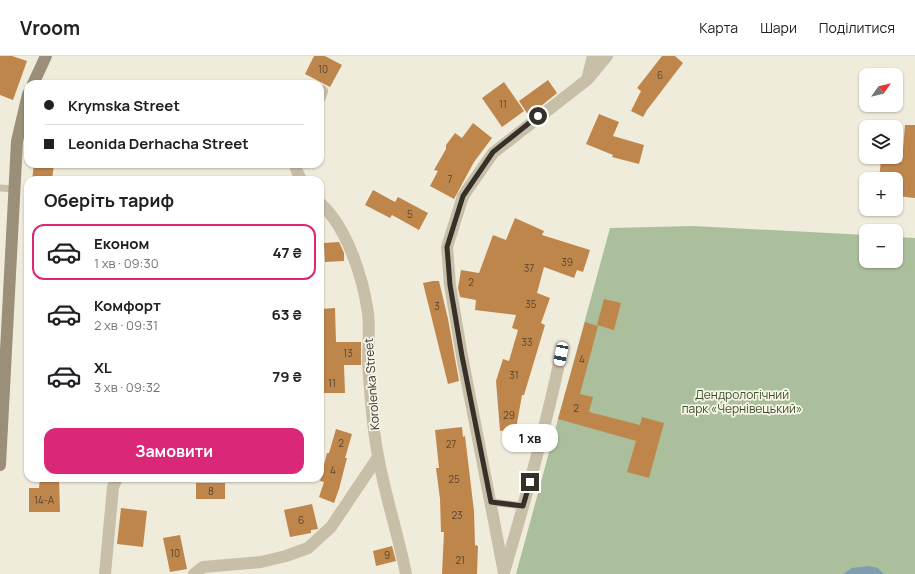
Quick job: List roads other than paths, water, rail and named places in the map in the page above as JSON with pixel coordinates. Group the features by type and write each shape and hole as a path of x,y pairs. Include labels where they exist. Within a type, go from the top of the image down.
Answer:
{"street":[{"path":"35,80 46,56"},
{"path":"588,79 593,56"},
{"path":"504,573 451,292 447,247 463,196 493,152 588,79 607,56"},
{"path":"0,465 17,141 24,111"},
{"name":"Korolenka Street","path":"324,208 342,231 361,282 368,314 368,361 372,414 378,457 399,538 406,574"},
{"path":"504,573 550,408 561,354"},
{"path":"194,574 203,568 261,562 286,556 308,548 331,527 378,457"},
{"path":"105,574 115,482"}],"lane":[{"path":"0,188 14,189"},
{"path":"491,502 523,506"}],"water":[{"path":"868,566 878,568 884,574 843,574 852,568"}],"park label":[{"name":"Дендрологічний парк «Чернівецький»","path":"742,402"}]}
